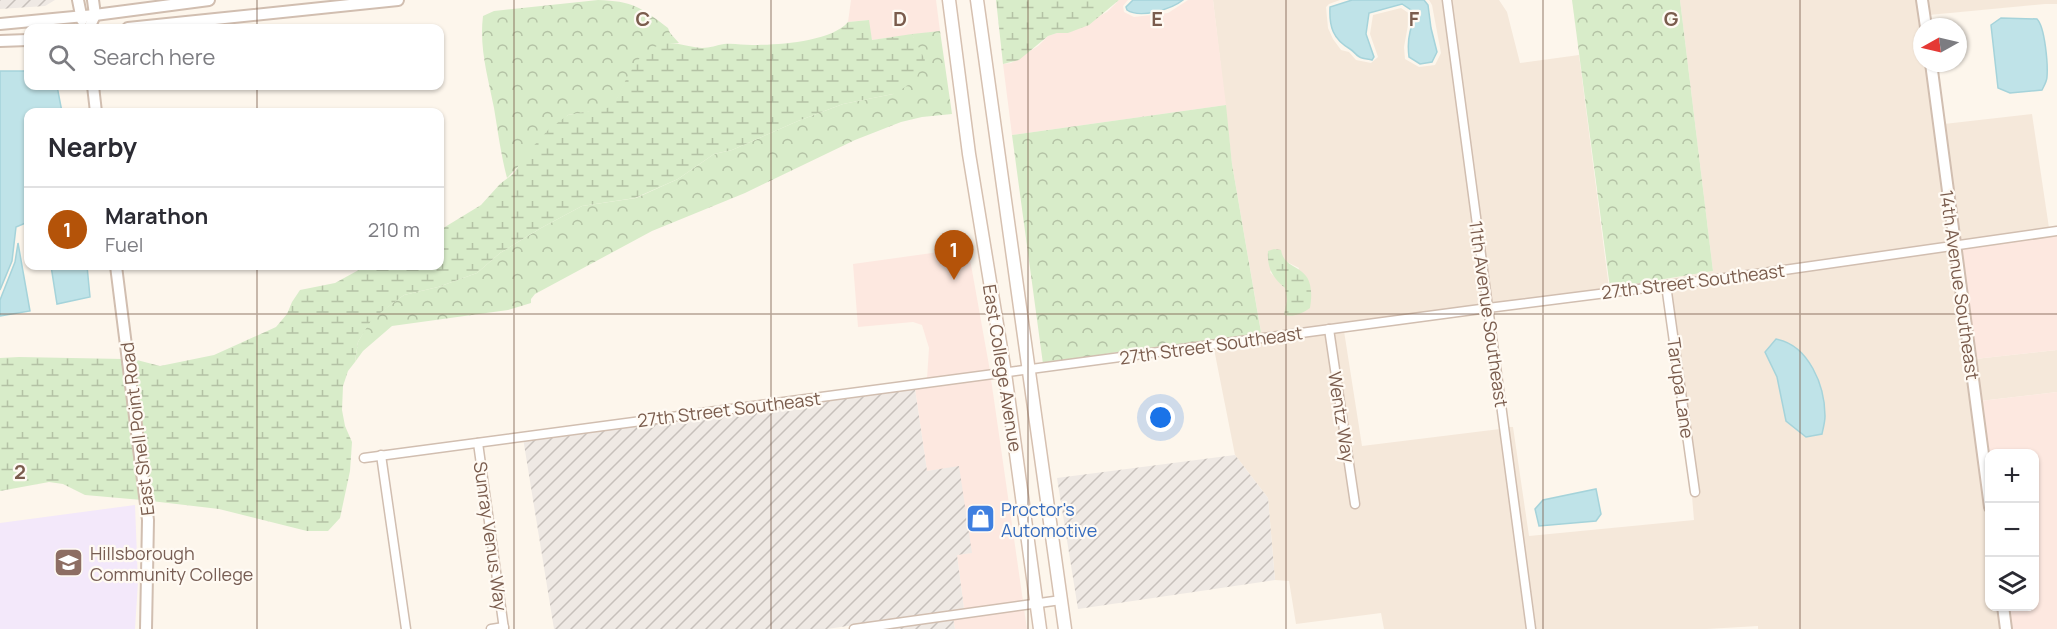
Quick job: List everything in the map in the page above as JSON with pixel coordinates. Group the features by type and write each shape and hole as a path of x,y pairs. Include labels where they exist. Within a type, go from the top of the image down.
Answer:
{"main road":[{"name":"East College Avenue","path":"949,0 969,154 1005,373 1040,629"},
{"name":"East College Avenue","path":"977,0 1065,629"}],"street":[{"path":"78,0 85,24"},
{"path":"89,24 95,15 93,0"},
{"path":"0,24 95,15 209,0"},
{"path":"167,24 398,0"},
{"name":"11th Avenue Southeast","path":"1447,0 1531,629"},
{"path":"1923,0 1925,18"},
{"path":"0,40 24,40"},
{"name":"14th Avenue Southeast","path":"1932,72 1988,503"},
{"path":"93,90 96,108"},
{"name":"27th Street Southeast","path":"364,458 2057,231"},
{"name":"East Shell Point Road","path":"117,270 148,520 146,629"},
{"name":"Tarupa Lane","path":"1666,285 1695,492"},
{"name":"Wentz Way","path":"1329,329 1355,504"},
{"name":"Sunray Venus Way","path":"478,443 504,628"},
{"path":"381,455 406,629"},
{"path":"854,629 1061,600"},
{"path":"2004,611 2006,629"},
{"path":"491,629 504,628"}],"shaded area":[{"path":"0,0 55,0 45,6 0,9"},
{"path":"851,0 936,0 940,31 872,40 868,20 848,22"},
{"path":"1119,0 1128,0 1123,6 1124,12 1134,17 1168,13 1188,0 1213,0 1226,105 1012,135 1003,64 1011,63 1038,46 1048,36 1068,33 1107,12"},
{"path":"1213,0 1340,0 1326,7 1328,28 1333,39 1341,50 1349,52 1356,60 1371,63 1378,57 1370,34 1373,15 1401,8 1410,14 1404,47 1405,59 1419,67 1435,65 1441,53 1432,5 1429,0 1443,0 1483,304 1259,334 1261,332 1232,164","holes":["1282,257 1299,268 1284,310 1287,300 1285,288 1270,272"]},
{"path":"1452,0 1499,0 1507,12 1520,63 1579,55 1609,288 1492,303"},
{"path":"1680,0 1918,0 1920,18 1913,18 1913,72 1927,72 1950,242 1667,281 1667,279 1713,271"},
{"path":"1927,0 2057,0 2057,4 1929,15"},
{"path":"2032,114 2049,228 1959,240 1944,124"},
{"path":"2057,235 2057,350 1975,359 1960,248"},
{"path":"968,248 990,371 927,379 929,348 922,325 913,322 858,327 853,264"},
{"path":"1951,250 1985,512 1985,611 1999,611 2001,629 1758,629 1758,626 1707,629 1535,629 1509,427 1513,427 1529,536 1694,520 1692,496 1700,495 1671,288","holes":["1765,352 1801,352 1786,421 1777,377"]},
{"path":"1344,331 1362,446 1500,429 1526,629 1384,629 1381,613 1296,624 1289,581 1275,580 1268,498 1235,455 1214,349 1325,334 1352,509 1360,507 1334,332"},
{"path":"2057,350 2057,392 1980,401 1975,359"},
{"path":"991,379 1023,601 964,609 957,555 971,553 958,467 927,471 915,389"},
{"path":"915,389 927,471 959,466 972,553 957,555 964,609 827,629 554,629 523,438"},
{"path":"2057,392 2057,629 2010,629 2008,611 2039,611 2039,449 1986,449 1980,401"},
{"path":"1235,455 1268,498 1275,580 1078,609 1057,478"},
{"name":"Hillsborough Community College","path":"135,505 138,582 135,629 0,629 0,523"},
{"path":"1024,609 1027,629 955,629 953,618"},
{"path":"953,618 955,629 881,629"}],"green space":[{"path":"598,0 628,4 643,10 668,28 679,43 653,49 644,55 636,64 612,108 568,115 507,178 485,62 482,40 483,16 494,11"},
{"path":"996,0 1119,0 1089,25 1068,33 1048,36 1019,60 1003,64"},
{"path":"1572,0 1680,0 1713,271 1610,288"},
{"path":"869,20 872,40 912,34 925,60 914,82 893,94 843,104 732,150 714,154 678,179 635,198 582,206 500,253 477,273 438,287 404,295 372,319 358,342 355,362 348,371 343,386 342,410 345,426 352,442 350,471 340,518 328,531 307,531 219,509 151,501 133,359 160,366 214,355 276,327 287,314 300,290 335,283 359,270 444,270 444,228 481,205 500,184 514,173 527,153 549,129 568,115 612,107 635,64 653,48 667,43 708,48 727,44 789,43 829,34 848,22"},
{"path":"940,31 952,114 901,122 855,140 745,193 652,231 535,294 531,303 508,310 392,326 363,351 355,362 358,342 371,319 404,295 438,287 477,273 500,253 582,206 636,198 678,179 714,154 732,150 843,104 893,94 914,39 912,34"},
{"path":"1226,105 1232,164 1261,332 1043,364 1012,135"},
{"path":"1281,250 1288,263 1300,270 1309,282 1310,308 1301,313 1291,316 1284,315 1287,300 1285,288 1274,276 1268,262 1268,251"},
{"path":"0,358 124,359 142,500 85,495 63,484 49,482 0,491"}],"water":[{"path":"1133,0 1183,0 1171,7 1140,14 1127,10 1126,7"},
{"path":"1352,0 1424,0 1428,5 1437,52 1432,62 1420,64 1409,57 1409,38 1414,12 1402,4 1369,13 1366,34 1374,57 1372,60 1359,57 1336,37 1330,21 1330,7"},
{"path":"2001,18 2037,19 2040,23 2047,64 2047,79 2042,90 2010,93 1998,88 1991,25"},
{"path":"0,71 24,71 24,90 58,90 61,108 24,108 24,224 16,227 12,261 0,290"},
{"path":"18,243 30,311 0,316 0,300 15,262"},
{"path":"52,270 87,270 90,297 57,304"},
{"path":"1776,339 1798,349 1813,368 1824,404 1825,418 1822,434 1806,437 1786,421 1777,377 1765,352"},
{"path":"1596,489 1601,514 1596,521 1539,526 1535,509 1543,500"}],"place":[{"name":"Marathon","path":"954,280"},
{"name":"Proctor's Automotive","path":"980,519"},
{"name":"Hillsborough Community College","path":"69,563"}]}
